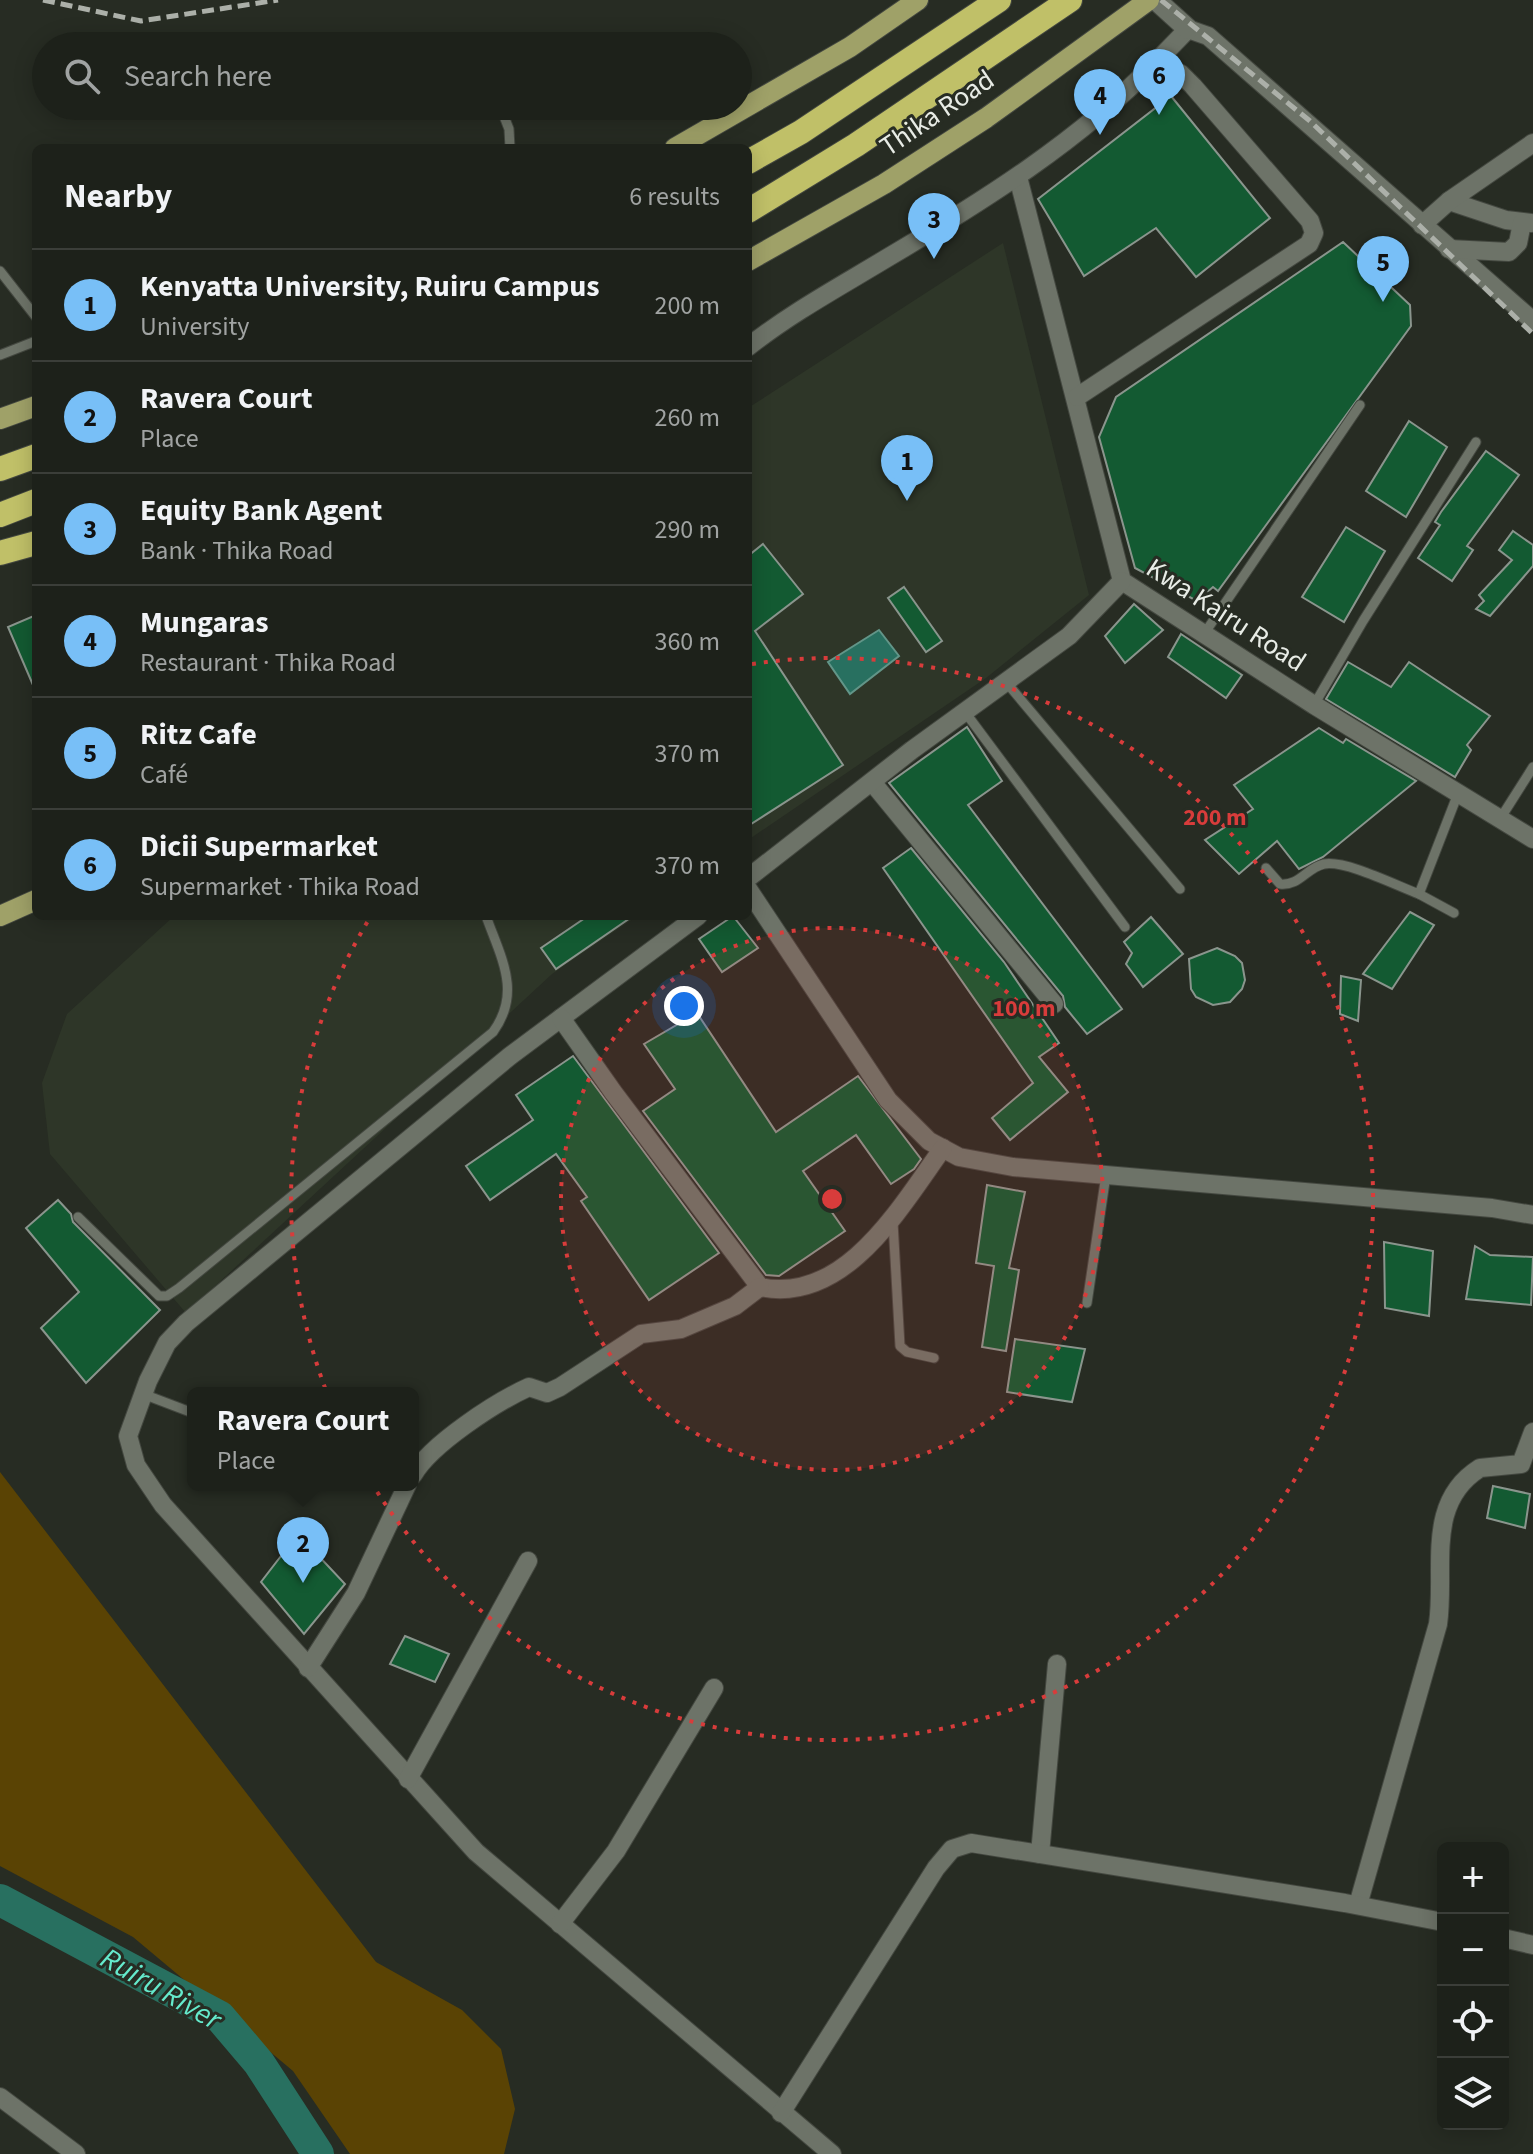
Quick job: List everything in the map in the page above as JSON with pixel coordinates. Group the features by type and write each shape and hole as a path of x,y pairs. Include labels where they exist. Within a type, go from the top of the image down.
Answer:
{"highway":[{"name":"Thika Road","path":"752,160 826,116 999,0"},
{"name":"Thika Road","path":"752,209 856,145 1070,0"},
{"path":"0,469 32,457"},
{"path":"0,515 32,503"},
{"path":"0,553 32,544"}],"main road":[{"path":"752,104 850,47 918,0"},
{"name":"Thika Road","path":"752,259 884,184 986,118 1142,6"},
{"path":"682,144 724,120"},
{"path":"0,419 32,407"},
{"path":"0,916 32,902"}],"street":[{"path":"1156,0 1188,29 1208,36 1533,321"},
{"path":"752,344 817,298 1018,177 1138,81 1188,29"},
{"path":"1077,397 1309,244 1314,233 1310,221 1193,86 1181,74 1157,61"},
{"path":"1422,225 1449,201 1533,143"},
{"name":"Kwa Kairu Road","path":"1018,177 1122,581 1314,705 1533,839"},
{"path":"1449,201 1527,223 1518,243 1509,252 1449,249"},
{"path":"752,875 1069,636 1122,581"},
{"path":"872,782 1054,1004"},
{"path":"752,895 888,1100 929,1141 959,1157 1013,1167 1492,1208 1533,1215"},
{"path":"693,920 561,1018 186,1323 167,1343 143,1394 128,1436 136,1465 163,1505 476,1852 832,2154"},
{"path":"561,1018 760,1287"},
{"path":"419,1466 512,1394 529,1387 547,1393 560,1387 641,1334 681,1329 735,1306 760,1287 797,1286 837,1273 892,1218 943,1148"},
{"path":"1358,1905 1438,1624 1443,1594 1441,1522 1445,1507 1480,1468 1521,1464 1533,1432"},
{"path":"308,1668 356,1593 404,1491"},
{"path":"408,1779 528,1561"},
{"path":"1040,1854 1057,1664"},
{"path":"560,1924 616,1851 714,1688"},
{"path":"781,2113 936,1868 952,1849 971,1843 1358,1905 1437,1921"},
{"path":"1509,1939 1533,1945"},
{"path":"0,2097 76,2154"}],"lane":[{"path":"505,120 510,144"},
{"path":"0,271 32,312"},
{"path":"0,355 32,343"},
{"path":"1204,634 1360,405"},
{"path":"1314,705 1476,442"},
{"path":"1006,682 1180,889"},
{"path":"965,712 1125,927"},
{"path":"1500,819 1533,767"},
{"path":"1419,894 1459,791"},
{"path":"1266,868 1280,884 1290,885 1316,867 1326,863 1340,865 1419,894 1454,913"},
{"path":"78,1217 159,1296 167,1296 179,1288 493,1032 505,1015 509,985 487,920"},
{"path":"1087,1303 1106,1175"},
{"path":"892,1218 900,1346 907,1352 934,1358"},
{"path":"143,1394 187,1411"}],"shaded area":[{"path":"1003,243 1089,595 986,678 752,837 752,405"},
{"path":"170,920 631,920 552,974 186,1313 50,1154 42,1083 67,1014"},
{"path":"0,1472 376,1962 462,2010 501,2049 515,2109 504,2154 350,2154 293,2071 133,1937 0,1866"}],"water":[{"path":"879,630 899,656 850,694 828,662"}],"building":[{"path":"1171,96 1270,218 1196,277 1156,228 1084,276 1038,199"},
{"path":"1343,242 1410,305 1411,326 1218,591 1213,587 1197,601 1135,568 1099,437 1116,397"},
{"path":"1409,421 1447,447 1406,517 1366,491"},
{"path":"1486,451 1519,475 1467,546 1473,550 1452,581 1418,558 1440,525 1435,522 1441,512"},
{"path":"1346,527 1385,551 1344,622 1302,597"},
{"path":"1513,531 1533,545 1533,566 1490,616 1476,609 1484,601 1479,595 1512,560 1499,550"},
{"path":"763,544 803,594 755,631 843,765 752,823 752,553"},
{"path":"904,587 942,641 926,652 888,598"},
{"path":"1134,604 1163,630 1125,663 1105,636"},
{"path":"32,617 32,683 8,627"},
{"path":"1181,634 1242,675 1226,698 1168,657"},
{"path":"1348,662 1391,687 1409,662 1490,716 1467,745 1471,750 1455,777 1326,699"},
{"path":"967,727 1002,781 968,805 1122,1009 1087,1034 1065,1007 1063,996 889,783"},
{"path":"1319,728 1343,743 1346,739 1416,781 1323,857 1299,869 1277,841 1239,874 1205,840 1253,809 1234,785"},
{"path":"911,848 1004,962 1059,1043 1039,1057 1068,1092 1010,1140 992,1118 1033,1083 883,868"},
{"path":"1410,912 1434,925 1392,989 1363,974"},
{"path":"1151,917 1183,954 1143,987 1126,964 1132,953 1124,942"},
{"path":"582,920 627,920 556,969 541,948"},
{"path":"727,920 736,920 758,948 722,972 699,939"},
{"path":"1217,948 1235,956 1242,963 1245,980 1242,989 1230,1002 1213,1005 1196,997 1191,989 1189,959"},
{"path":"1341,976 1361,980 1358,1021 1340,1014"},
{"path":"697,1013 776,1132 858,1076 921,1159 914,1169 891,1184 856,1135 803,1171 845,1231 779,1276 766,1275 643,1111 675,1089 644,1044"},
{"path":"573,1056 719,1253 649,1300 581,1201 587,1197 556,1154 490,1200 466,1166 533,1120 516,1095"},
{"path":"987,1185 1025,1192 1009,1268 1019,1270 1006,1351 982,1347 994,1266 976,1263"},
{"path":"58,1200 71,1214 73,1222 160,1310 86,1383 41,1328 79,1292 26,1228"},
{"path":"1384,1242 1433,1251 1429,1316 1385,1308"},
{"path":"1475,1246 1490,1255 1533,1257 1531,1305 1466,1299"},
{"path":"1015,1339 1085,1349 1072,1402 1007,1392"},
{"path":"1493,1486 1530,1494 1525,1528 1487,1518"},
{"path":"298,1534 345,1584 304,1634 261,1582"},
{"path":"405,1636 449,1654 435,1682 390,1664"}],"waterway":[{"name":"Ruiru River","path":"0,1900 220,2017 259,2063 318,2154"}],"railway":[{"path":"43,0 141,21 278,0"},
{"path":"1161,0 1310,121 1533,334"}],"place":[{"name":"Dicii Supermarket","path":"1159,115"},
{"name":"Mungaras","path":"1100,135"},
{"name":"Equity Bank Agent","path":"934,259"},
{"name":"Ritz Cafe","path":"1383,302"},
{"name":"Kenyatta University, Ruiru Campus","path":"907,501"},
{"name":"Ravera Court","path":"303,1583"}]}
